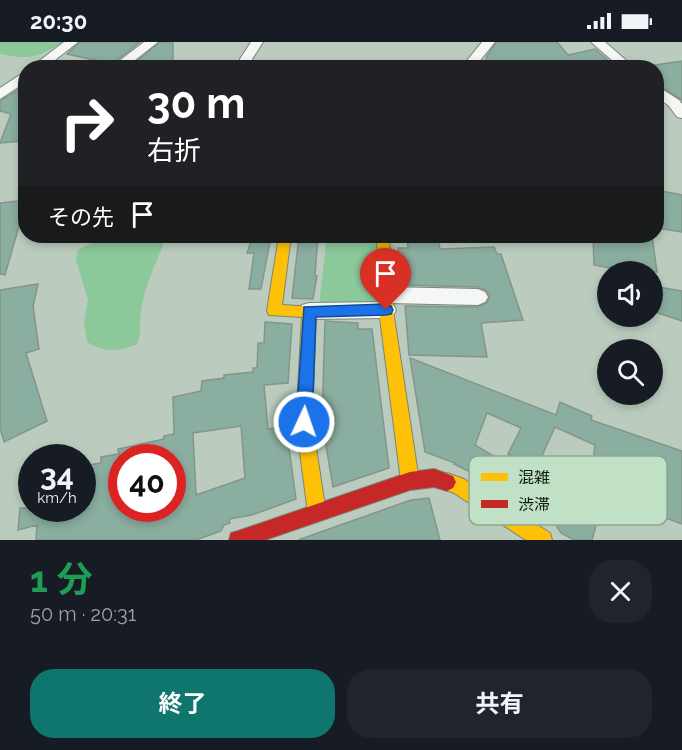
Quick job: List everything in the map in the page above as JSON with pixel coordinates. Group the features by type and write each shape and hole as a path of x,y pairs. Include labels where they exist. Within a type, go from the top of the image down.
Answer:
{"street":[{"path":"47,60 72,42"},
{"path":"127,60 152,42"},
{"path":"246,60 257,42"},
{"path":"474,60 489,42"},
{"path":"597,42 619,60"},
{"path":"0,95 18,81"},
{"path":"664,95 674,103 682,114"},
{"path":"284,243 274,311 309,311 386,302 477,297"},
{"path":"383,243 386,302 410,481"},
{"path":"309,311 304,422 317,513"},
{"path":"238,540 410,481 434,478 458,485 469,492"},
{"path":"520,525 543,540"}],"green space":[{"path":"0,42 63,42 40,54 19,57 0,54"},
{"path":"91,243 163,243 145,292 137,344 123,349 106,350 87,342 84,322 88,300 76,260 78,250"},
{"path":"326,243 379,243 381,305 319,306"}],"building":[{"path":"80,42 140,42 117,60 94,60 67,54"},
{"path":"160,42 173,42 173,60 138,60"},
{"path":"497,42 557,42 568,55 595,49 608,60 486,60"},
{"path":"682,61 682,100 664,88 664,64"},
{"path":"18,90 18,141 0,143 11,114 0,111 0,101"},
{"path":"664,191 682,195 682,232 664,229"},
{"path":"18,201 18,230 5,275 0,274 0,203"},
{"path":"251,243 270,243 261,289 249,289 254,253 247,253"},
{"path":"298,243 317,243 315,276 317,276 313,299 292,298"},
{"path":"408,243 439,243 440,249 494,247 497,254 501,254 523,320 481,323 487,357 409,355 405,306 478,307 487,303 490,296 486,290 478,287 401,285 398,248 408,248"},
{"path":"593,243 653,243 655,261 597,261 597,266 594,265"},
{"path":"38,284 33,306 39,349 26,353 47,421 4,442 0,428 0,290"},
{"path":"663,288 682,291 682,321 663,315"},
{"path":"325,321 358,323 358,329 372,329 389,468 333,487 322,422"},
{"path":"265,322 292,324 288,383 264,385 268,429 286,426 296,499 252,515 229,519 230,523 224,525 221,531 196,540 36,540 37,525 18,530 19,522 96,522 96,464 101,463 101,457 108,456 108,522 186,522 186,444 141,444 164,439 164,436 174,434 173,397 201,391 202,381 224,378 224,375 253,372 253,368 257,368 258,343 264,343","holes":["241,426 245,478 196,495 193,433"]},
{"path":"410,358 556,415 560,402 592,416 591,420 682,451 682,524 667,518 667,456 594,456 595,445 555,427 542,456 512,456 508,454 521,428 487,413 475,445 494,456 469,456 469,472 455,463 425,452"},
{"path":"429,498 440,540 298,540 411,500"},
{"path":"556,525 596,525 592,540 574,540 561,533"}],"traffic: slow":[{"path":"284,243 274,311 309,311 304,422 317,513"},
{"path":"383,243 386,310 410,481"},
{"path":"447,482 458,485 469,492"},
{"path":"520,525 543,540"}],"traffic: jam":[{"path":"238,540 410,481 434,478 447,482"}],"route":[{"path":"304,422 309,311 386,310"}]}
